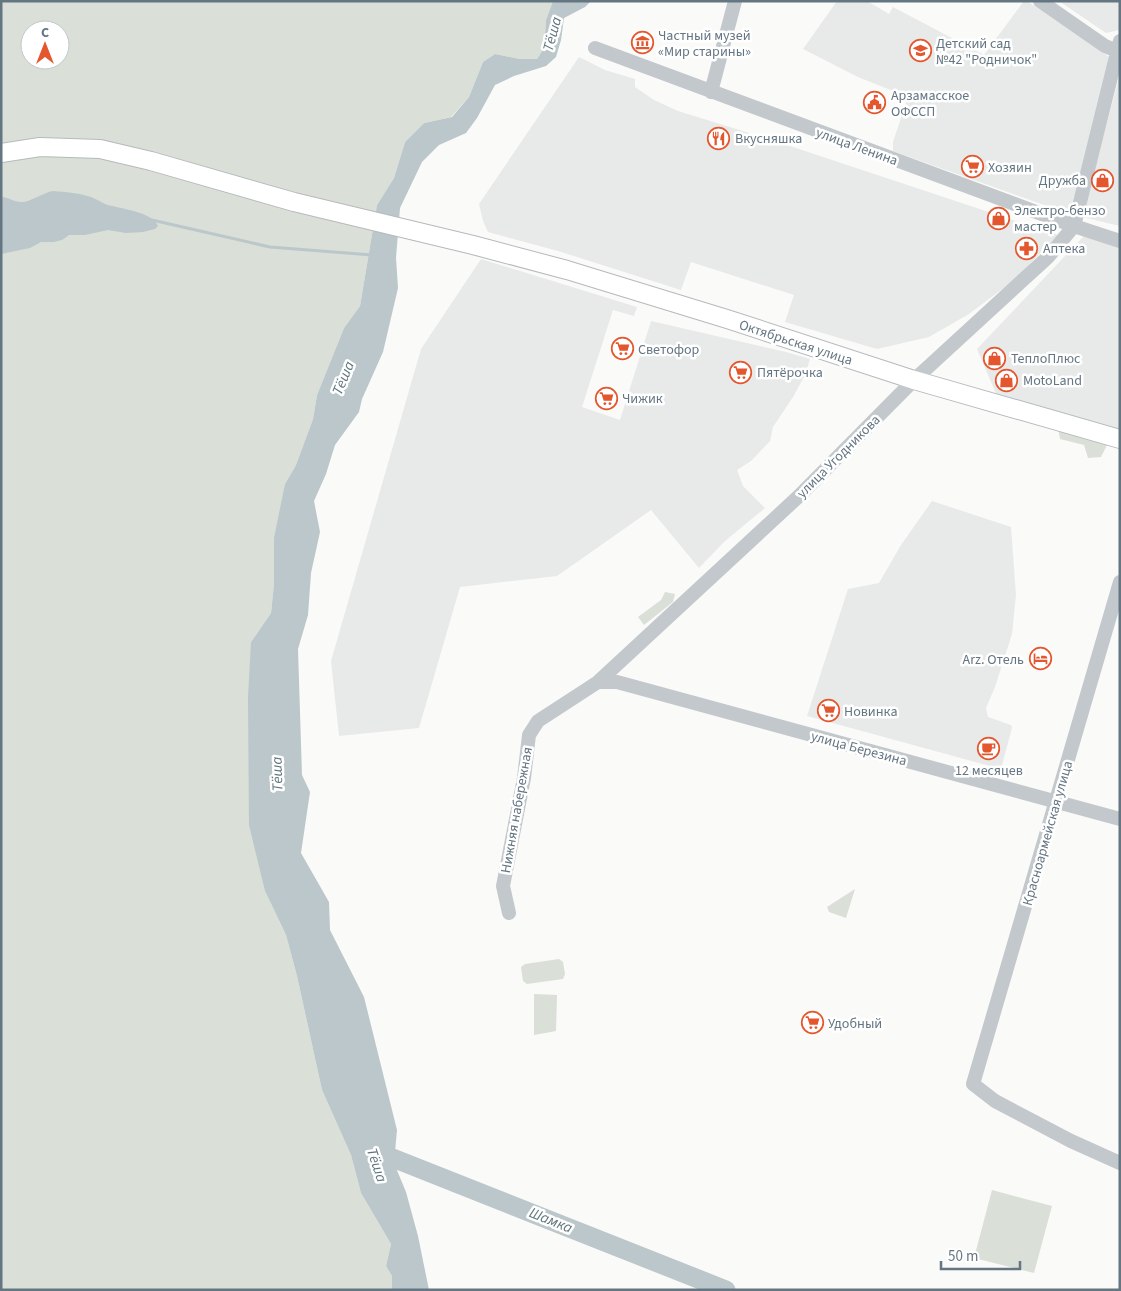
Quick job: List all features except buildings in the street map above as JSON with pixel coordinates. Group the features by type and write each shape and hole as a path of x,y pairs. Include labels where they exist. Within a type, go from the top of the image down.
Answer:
{"main road":[{"name":"Октябрьская улица","path":"1,153 40,147 100,149 159,164 294,202 473,245 567,270 727,319 914,380 1120,438"}],"street":[{"path":"711,92 735,1"},
{"path":"1040,1 1105,46 1119,48 1074,226"},
{"name":"улица Ленина","path":"595,48 1120,242"},
{"name":"улица Угодникова","path":"598,682 799,496 914,380 1048,257 1074,226"},
{"name":"Красноармейская улица","path":"1120,582 973,1084 995,1101 1071,1141 1120,1163"},
{"name":"улица Березина","path":"598,682 617,682 1120,819"},
{"name":"Нижняя набережная","path":"509,914 503,886 524,778 529,736 538,721 598,682"}],"shaded area":[{"path":"1,1 553,1 546,20 544,48 537,59 520,59 495,54 483,62 469,97 451,117 424,123 405,142 394,178 377,205 360,306 344,328 317,395 313,419 296,465 285,484 271,613 251,642 265,891 286,935 322,1090 351,1155 361,1193 391,1244 386,1266 392,1276 392,1290 1,1290"},
{"path":"837,1 867,1 889,14 893,7 984,55 1024,1 1027,1 1111,58 1069,214 893,151 893,142 908,97 858,77 803,49"},
{"path":"1059,1 1120,1 1119,30 1106,33"},
{"path":"579,57 605,70 635,79 635,87 654,100 678,111 772,140 1058,235 1013,281 969,314 929,337 877,349 785,322 794,295 691,262 681,290 558,251 488,232 479,204"},
{"path":"1120,74 1120,226 1082,217"},
{"path":"1084,236 1120,248 1120,429 997,396 977,349"},
{"path":"481,259 637,307 634,316 613,310 582,407 620,420 651,321 810,359 805,375 773,427 770,441 751,461 737,470 743,486 765,508 725,541 699,568 651,510 557,576 460,587 419,728 339,736 331,661 421,349"},
{"path":"1058,427 1109,441 1101,457 1088,458 1084,445 1060,439"},
{"path":"932,501 1011,527 1016,595 1012,634 995,687 986,708 988,717 1011,725 1012,728 1001,769 807,716 848,589 879,583 901,545"},
{"path":"665,592 675,594 673,602 644,625 638,617 661,600"},
{"path":"855,889 846,918 829,912 827,907"},
{"path":"559,959 563,962 565,974 563,979 527,984 523,981 521,967 525,964"},
{"path":"534,994 557,995 556,1031 534,1035"},
{"path":"992,1190 1052,1206 1034,1273 974,1258"}],"water":[{"path":"553,1 591,1 585,7 564,18 556,57 546,66 514,76 495,85 477,118 466,133 439,145 422,162 400,208 396,258 398,288 383,352 362,399 359,412 335,445 326,474 314,501 320,532 311,573 308,615 298,649 302,775 310,792 301,853 329,902 330,930 364,997 397,1130 394,1163 406,1192 418,1236 429,1290 392,1290 392,1276 386,1266 391,1244 361,1193 351,1155 322,1090 286,935 265,891 249,825 248,698 251,642 271,613 274,584 274,538 285,484 296,465 313,419 317,395 344,328 360,306 377,205 394,178 405,142 424,123 452,117 469,97 483,62 495,54 520,59 537,59 544,48 546,20"},
{"path":"53,191 86,196 105,204 134,211 149,217 158,226 155,229 143,232 126,233 108,230 85,235 69,235 62,240 41,242 30,248 1,254 1,197 24,202"}],"waterway":[{"name":"Тёша","path":"152,220 270,247 372,255"},
{"name":"Шамка","path":"375,1151 726,1290"}],"place":[{"name":"Частный музей «Мир старины»","path":"642,43"},
{"name":"Детский сад №42 \"Родничок\"","path":"920,51"},
{"name":"Арзамасское ОФССП","path":"875,103"},
{"name":"Вкусняшка","path":"719,138"},
{"name":"Хозяин","path":"972,167"},
{"name":"Дружба","path":"1102,180"},
{"name":"Электро-бензо мастер","path":"998,218"},
{"name":"Аптека","path":"1027,248"},
{"name":"Светофор","path":"622,349"},
{"name":"ТеплоПлюс","path":"995,358"},
{"name":"Пятёрочка","path":"741,372"},
{"name":"MotoLand","path":"1007,380"},
{"name":"Чижик","path":"606,398"},
{"name":"Arz. Отель","path":"1040,659"},
{"name":"Новинка","path":"828,711"},
{"name":"12 месяцев","path":"989,748"},
{"name":"Удобный","path":"812,1023"}]}
